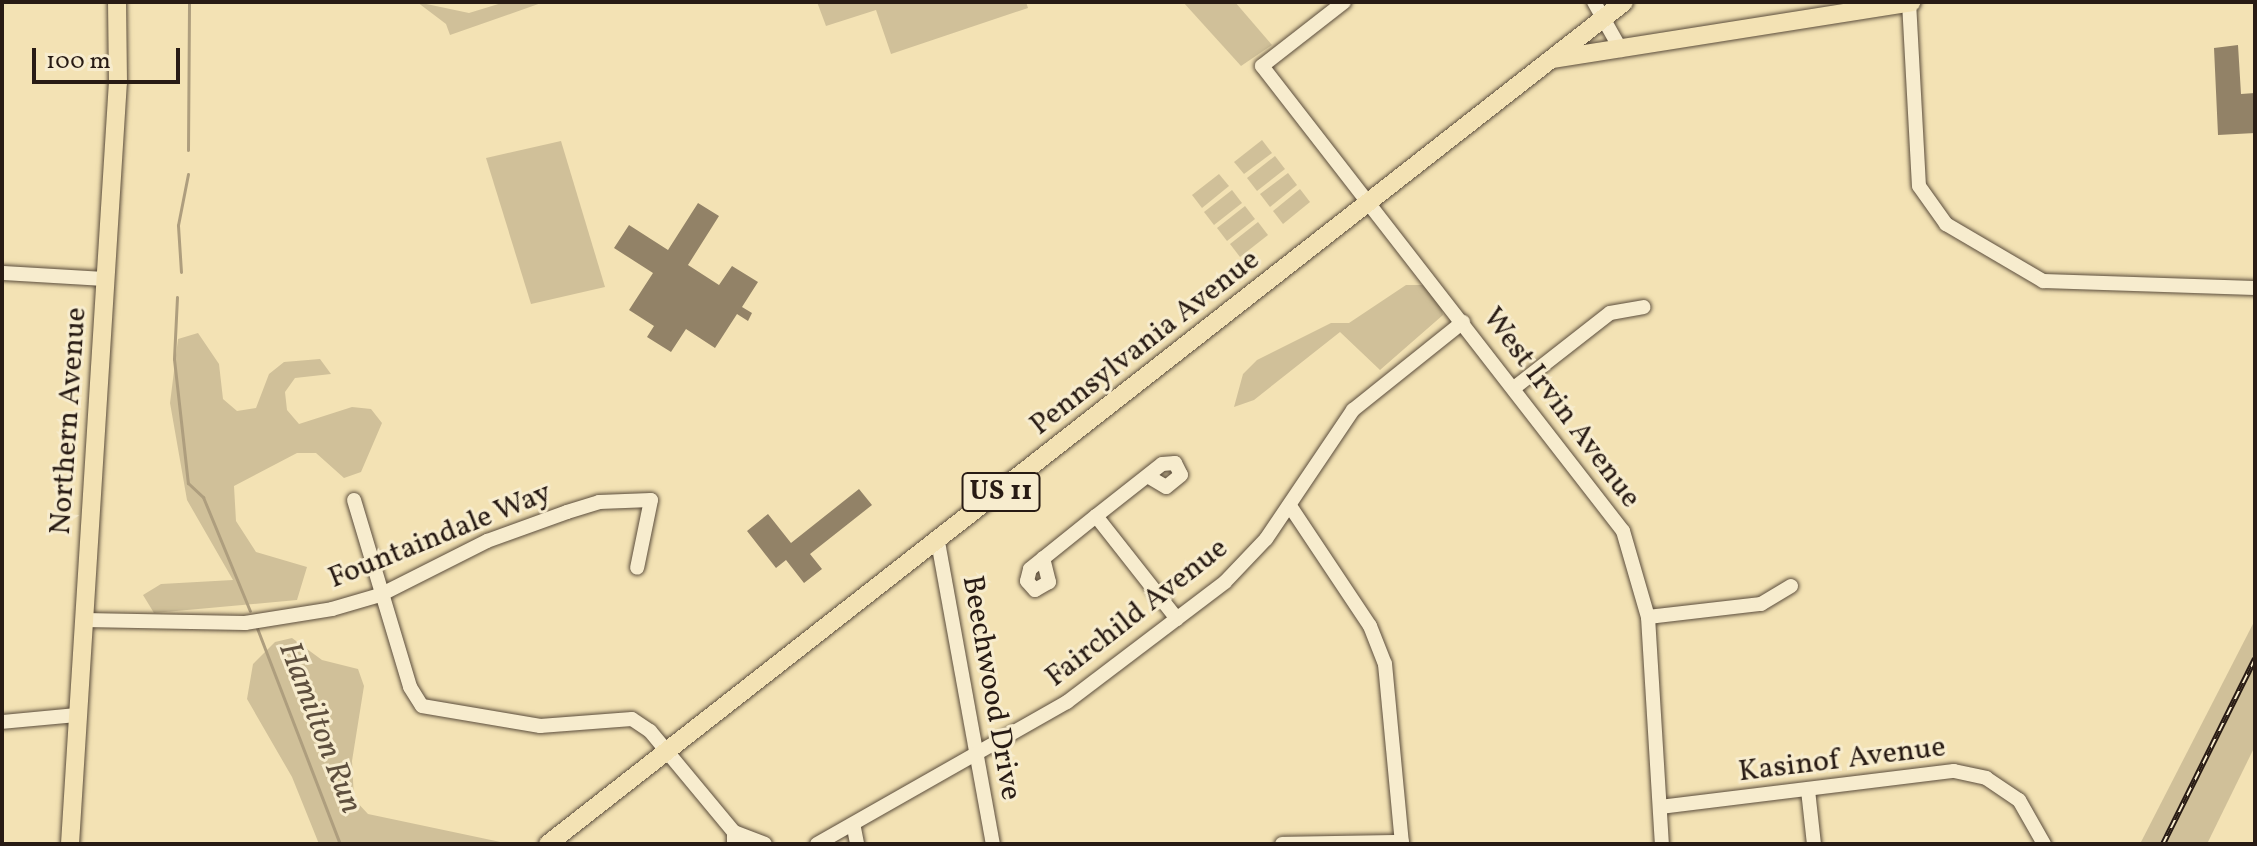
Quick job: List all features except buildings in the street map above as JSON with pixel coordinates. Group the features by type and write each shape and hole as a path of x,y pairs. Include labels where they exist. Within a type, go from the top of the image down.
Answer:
{"main road":[{"name":"Northern Avenue","path":"70,844 106,279 117,2"},
{"name":"Pennsylvania Avenue","path":"548,844 1370,203 1550,59 1600,9 1624,2"},
{"path":"1550,59 1910,2"}],"street":[{"name":"West Irvin Avenue","path":"1344,2 1262,66 1613,512 1633,555 1648,617 1662,844"},
{"path":"1910,2 1919,186 1946,224 2043,281 2255,288"},
{"path":"1600,9 1621,50"},
{"path":"2,273 106,279"},
{"path":"1514,388 1610,313 1643,307"},
{"name":"Fairchild Avenue","path":"817,844 854,828 1091,687 1242,567 1290,506 1353,410 1463,322"},
{"path":"1043,558 1148,476"},
{"path":"354,500 380,595 422,706 476,719 556,723 632,719 668,753 734,838 765,844"},
{"name":"Fountaindale Way","path":"84,620 245,623 380,595 487,541 599,502 651,500 637,568"},
{"path":"1282,844 1402,843 1385,664 1366,619 1290,506"},
{"path":"1096,516 1177,619"},
{"name":"Beechwood Drive","path":"938,542 993,844"},
{"path":"1648,617 1761,604 1791,586"},
{"path":"2,722 78,715"},
{"name":"Kasinof Avenue","path":"1660,807 1969,773 2019,800 2044,844"},
{"path":"1808,790 1814,844"},
{"path":"854,828 857,844"}],"shaded area":[{"path":"417,2 469,13 505,2 544,2 450,35 446,24"},
{"path":"817,2 1026,2 1028,8 891,54 876,10 826,26"},
{"path":"1183,2 1235,2 1272,45 1241,66"},
{"path":"1262,140 1272,153 1244,174 1234,162"},
{"path":"561,141 605,287 531,304 486,158"},
{"path":"1275,156 1285,169 1257,191 1247,178"},
{"path":"1288,173 1297,185 1270,207 1260,194"},
{"path":"1219,174 1229,186 1202,208 1192,195"},
{"path":"1300,189 1310,202 1283,224 1273,211"},
{"path":"1232,190 1242,203 1214,225 1204,212"},
{"path":"1245,206 1255,219 1227,241 1217,228"},
{"path":"1258,222 1268,235 1240,257 1230,244"},
{"path":"1406,285 1425,285 1439,297 1443,315 1380,370 1340,332 1254,400 1234,407 1243,374 1257,360 1331,323 1349,323"},
{"path":"198,333 219,364 223,399 237,411 256,408 269,374 284,362 320,359 331,374 295,378 285,392 287,410 299,424 352,407 371,409 382,423 361,472 344,478 316,453 297,453 234,486 236,521 256,552 307,567 297,600 154,613 143,595 161,584 233,580 187,500 170,403 178,339"},
{"path":"2255,620 2255,746 2207,844 2140,844"},
{"path":"292,638 322,660 358,669 364,686 352,761 354,799 368,814 510,844 319,844 292,777 247,699 253,664 275,642"}],"waterway":[{"name":"Hamilton Run","path":"188,150 189,2"},
{"name":"Hamilton Run","path":"181,272 178,225 188,174"},
{"name":"Hamilton Run","path":"177,297 174,359 188,483 203,497 250,611"},
{"name":"Hamilton Run","path":"257,628 340,844"}],"railway":[{"path":"2163,844 2255,659"}]}
